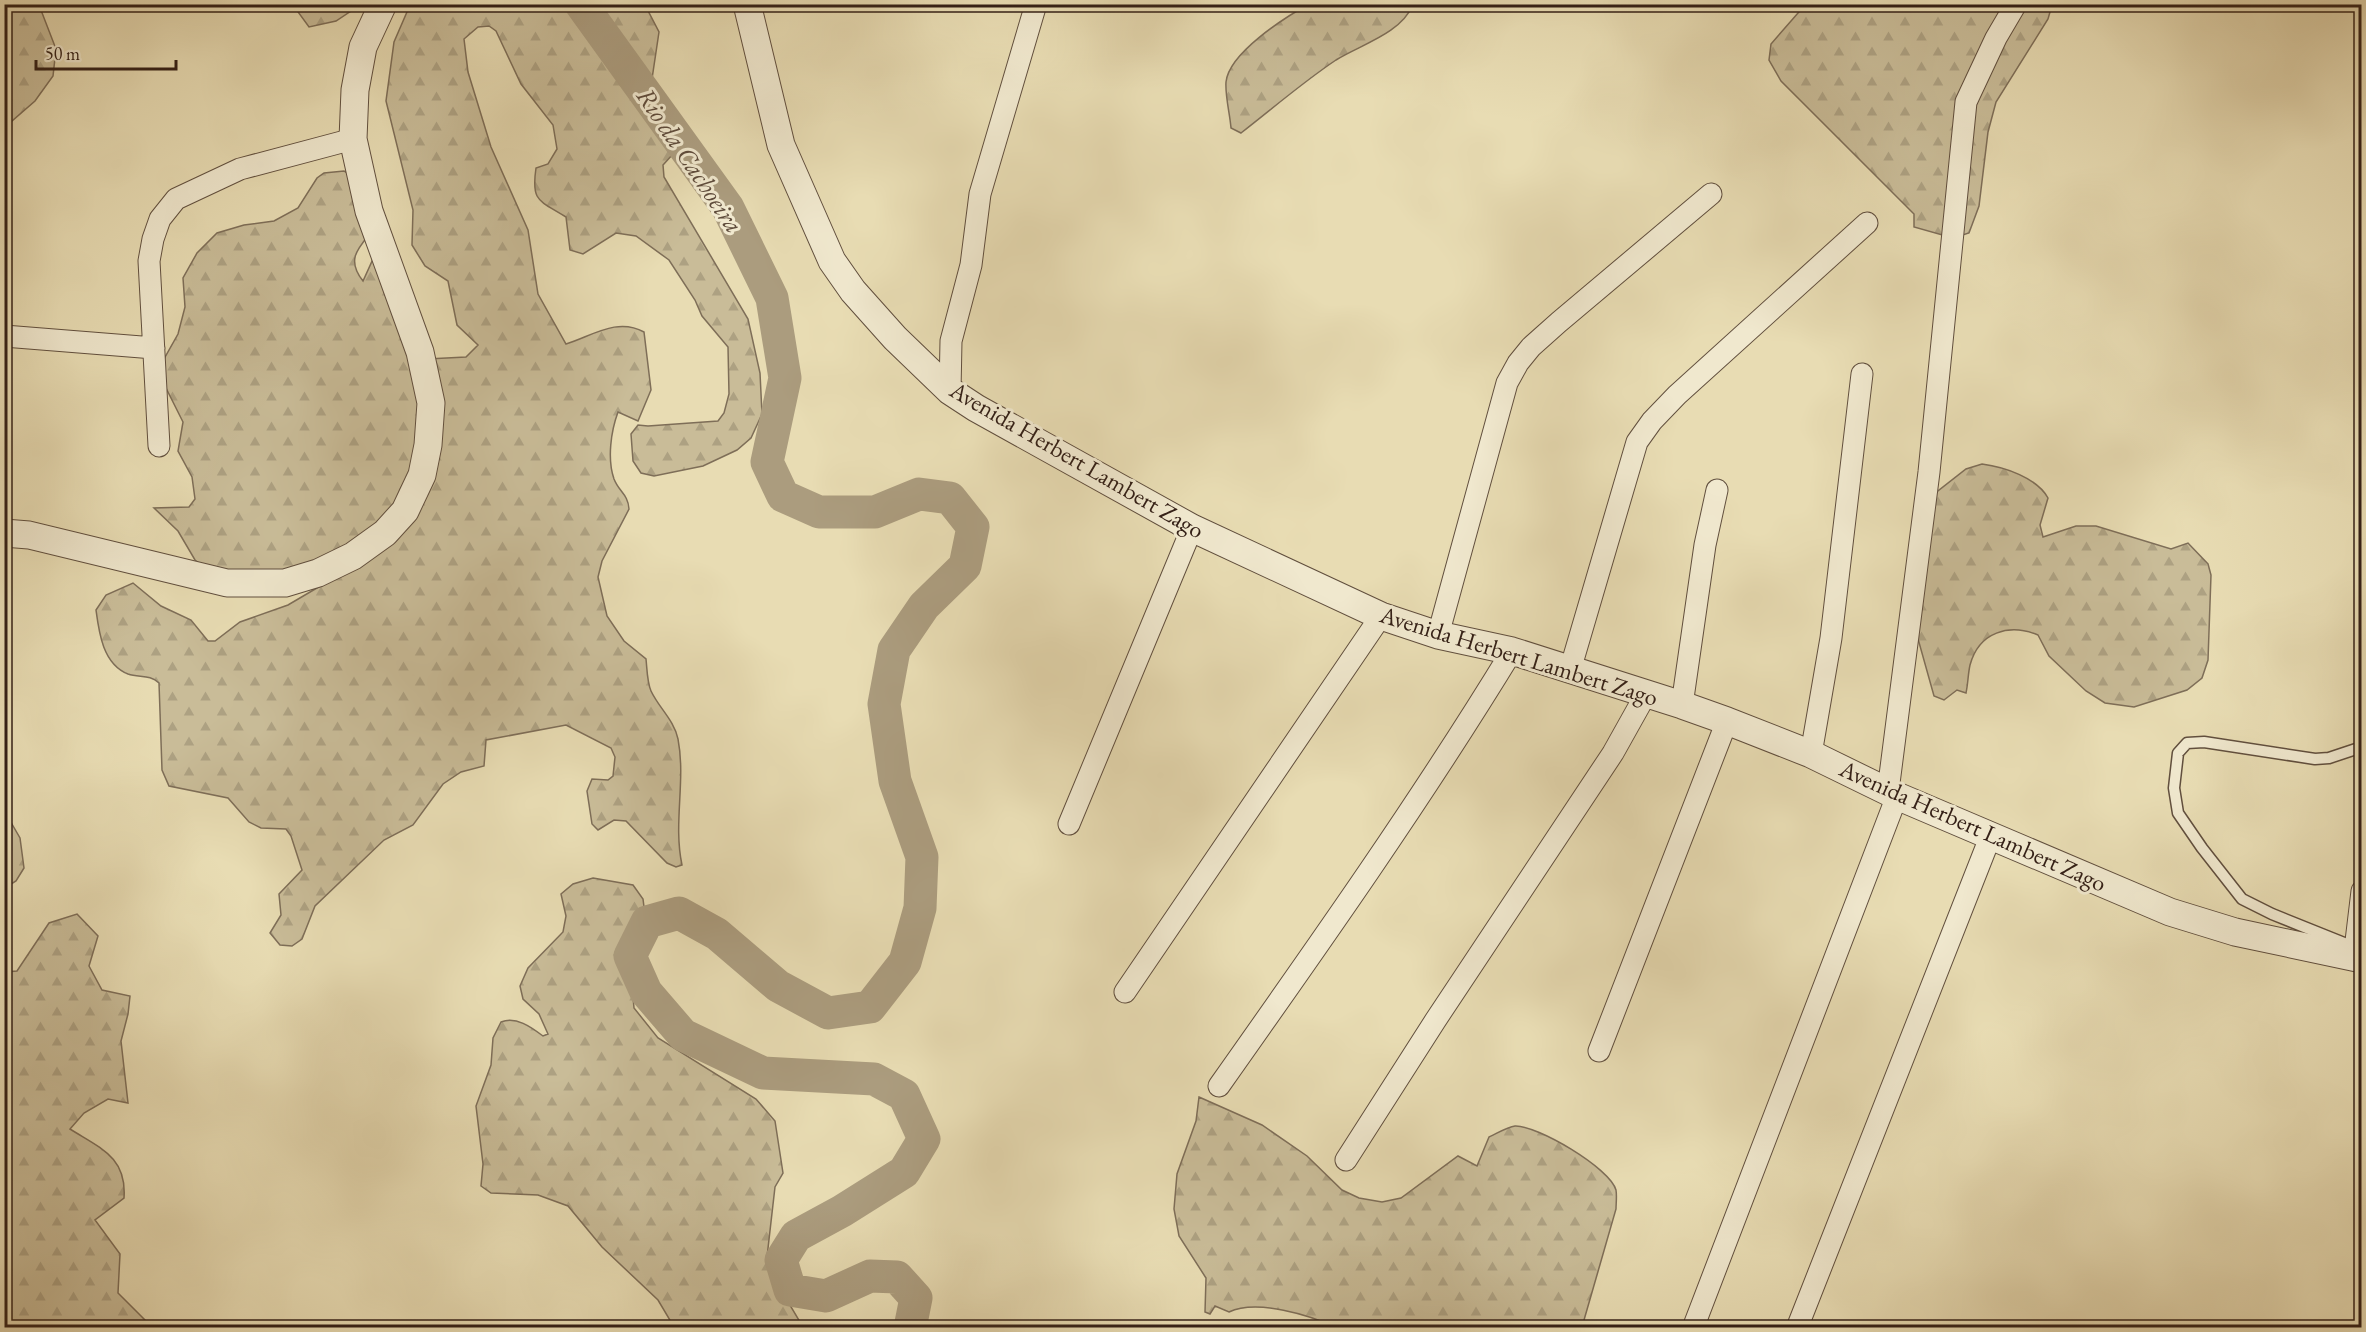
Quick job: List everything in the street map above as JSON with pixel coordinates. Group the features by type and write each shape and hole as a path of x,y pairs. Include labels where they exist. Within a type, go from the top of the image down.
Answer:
{"street":[{"path":"4,533 29,536 227,583 285,583 318,573 353,556 385,532 405,511 422,475 431,403 420,352 369,212 353,139 355,90 363,47 383,4"},
{"name":"Avenida Herbert Lambert Zago","path":"747,4 781,146 832,261 853,291 895,338 950,391 976,408 1192,528 1381,616 1438,635 1512,651 1726,721 1811,754 1892,793 2170,912 2247,935 2357,955"},
{"path":"950,391 951,341 971,265 980,194 1036,4"},
{"path":"1693,1328 1892,793 1929,472 1966,102 1996,38 2016,4"},
{"path":"159,446 149,261 160,219 176,199 240,169 353,139"},
{"path":"1438,635 1506,383 1518,363 1559,322 1711,194"},
{"path":"1570,670 1637,442 1652,421 1677,395 1867,223"},
{"path":"4,336 154,348"},
{"path":"1811,754 1831,638 1862,374"},
{"path":"1682,705 1705,545 1717,490"},
{"path":"1069,824 1192,528"},
{"path":"1125,992 1381,616"},
{"path":"1219,1086 1322,940 1476,710 1512,651"},
{"path":"1346,1160 1435,1021 1613,753 1646,694"},
{"path":"1599,1051 1726,721"},
{"path":"1797,1328 1991,835"},
{"path":"2357,955 2361,891"}],"lane":[{"path":"2357,955 2315,932 2242,899 2178,813 2174,788 2178,753 2187,743 2204,742 2315,759 2329,758 2361,747"}],"green space":[{"path":"5,4 39,5 56,49 53,76 35,101 5,127"},
{"path":"1309,4 1413,5 1407,15 1390,31 1336,60 1241,133 1231,128 1226,87 1229,71 1259,37"},
{"path":"293,5 360,5 336,21 309,27"},
{"path":"410,5 645,5 659,32 652,79 673,154 663,165 664,177 748,319 760,373 762,414 751,438 737,450 703,466 654,476 641,473 633,461 631,434 638,425 718,421 724,413 729,394 728,347 702,316 695,300 669,260 636,236 616,233 583,254 570,250 566,217 543,203 536,194 535,188 536,168 548,164 557,149 553,125 521,84 496,31 489,26 478,27 464,39 468,72 491,147 528,230 538,294 566,344 614,327 624,326 644,332 651,390 638,421 618,412 611,445 614,479 627,500 629,509 602,561 598,577 607,616 624,641 646,659 651,691 676,732 681,770 679,834 682,865 676,867 667,863 626,821 614,820 598,830 592,824 587,791 592,779 608,780 613,776 615,757 611,748 566,725 486,740 484,766 461,772 443,784 413,825 384,840 315,906 302,939 292,946 280,945 270,933 281,915 279,894 302,870 291,836 286,829 261,828 249,822 228,798 169,786 162,770 159,683 148,677 128,674 113,663 104,647 96,610 106,595 133,583 161,606 191,620 208,641 215,641 240,622 288,605 390,545 364,547 272,579 205,568 195,560 178,531 154,508 189,507 195,499 192,477 178,451 183,422 166,388 164,359 178,334 185,307 183,278 197,253 217,233 244,225 274,221 298,208 317,178 324,173 344,171 360,182 376,226 357,252 355,265 357,273 363,281 373,259 427,359 466,357 478,345 457,325 448,281 425,266 412,245 413,210 386,101 394,42"},
{"path":"1805,5 2052,5 2048,19 1996,102 1988,132 1979,206 1969,233 1953,238 1914,227 1914,214 1781,81 1769,60 1771,44"},
{"path":"1982,464 2020,475 2043,491 2048,498 2040,525 2043,537 2076,526 2096,526 2171,549 2188,543 2208,564 2211,575 2208,660 2202,678 2187,690 2134,707 2105,703 2086,691 2049,656 2038,635 2016,630 1997,633 1980,645 1970,665 1966,693 1957,690 1944,700 1934,696 1913,621 1929,498 1966,469"},
{"path":"5,812 20,838 24,868 16,881 5,888"},
{"path":"593,878 633,885 643,899 645,915 633,997 634,1008 658,1038 756,1099 775,1121 783,1173 775,1187 767,1257 778,1285 803,1327 674,1327 658,1300 602,1247 568,1206 538,1195 491,1193 481,1186 483,1164 476,1106 491,1065 493,1038 501,1022 512,1020 523,1023 543,1036 548,1034 539,1014 523,999 520,986 528,968 563,932 566,916 561,894 573,884"},
{"path":"77,914 98,936 89,966 102,990 130,996 121,1041 128,1103 108,1099 84,1113 70,1129 101,1148 116,1163 121,1173 124,1198 95,1220 120,1254 118,1293 152,1327 5,1327 5,972 17,971 49,923"},
{"path":"1199,1097 1262,1125 1307,1156 1342,1190 1359,1198 1382,1202 1401,1198 1458,1156 1477,1166 1489,1137 1515,1126 1539,1132 1572,1149 1601,1171 1616,1190 1616,1209 1582,1327 1337,1328 1313,1318 1268,1308 1241,1308 1229,1312 1215,1306 1210,1314 1205,1312 1206,1278 1179,1236 1174,1209 1177,1174 1196,1121"}],"waterway":[{"name":"Rio da Cachoeira","path":"581,4 728,208 772,298 785,378 767,462 783,496 819,512 875,512 919,494 950,498 973,527 965,566 924,606 894,650 884,704 895,781 922,857 920,908 905,962 870,1007 828,1013 778,986 717,934 679,913 647,922 630,956 646,992 683,1035 763,1073 874,1079 904,1095 924,1139 904,1172 842,1211 796,1236 781,1260 790,1290 826,1296 870,1276 897,1277 916,1298 910,1328"}]}
